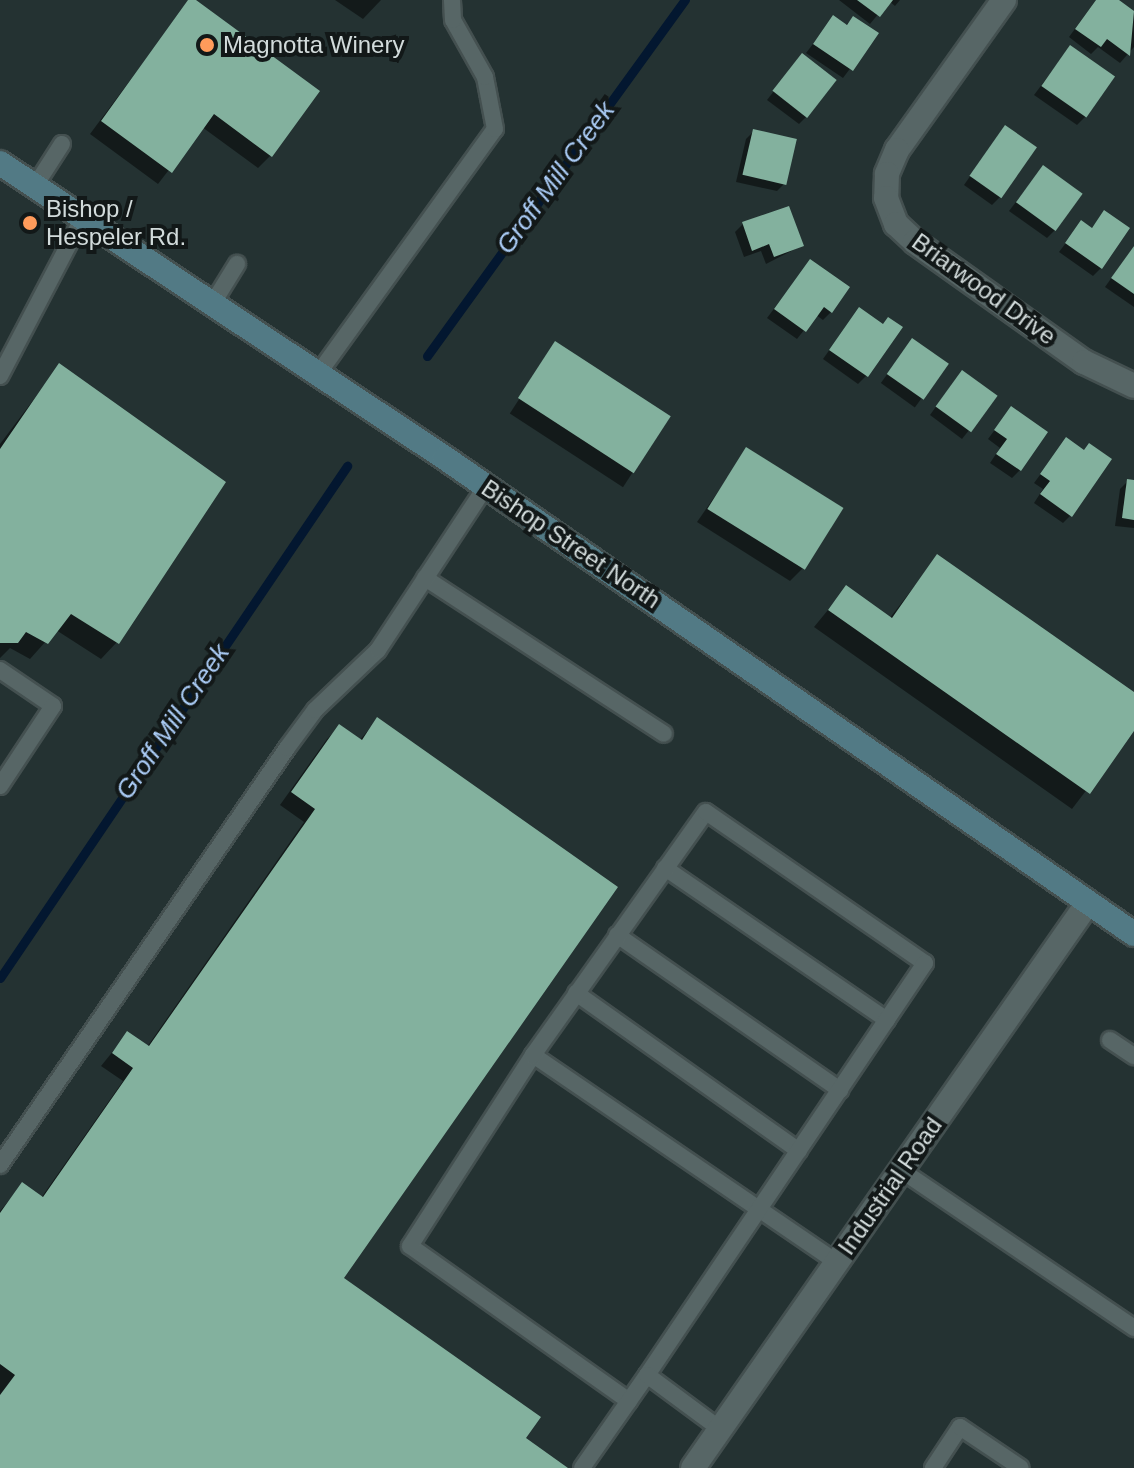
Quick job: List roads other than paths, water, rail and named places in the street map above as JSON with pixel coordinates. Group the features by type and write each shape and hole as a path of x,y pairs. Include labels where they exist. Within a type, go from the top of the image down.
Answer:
{"main road":[{"name":"Bishop Street North","path":"0,163 486,486 843,729 946,808 1134,934"}],"street":[{"name":"Briarwood Drive","path":"1004,0 897,150 887,174 886,198 896,224 915,242 1084,362 1134,386"},
{"name":"Industrial Road","path":"693,1468 1087,904"}],"lane":[{"path":"318,374 495,129 485,77 453,20 452,0"},
{"path":"35,186 62,144"},
{"path":"0,376 83,217"},
{"path":"213,303 237,264"},
{"path":"0,1165 287,748 315,710 378,650 486,486"},
{"path":"425,578 664,734"},
{"path":"0,670 53,706 0,786"},
{"path":"582,1468 629,1401 647,1375 760,1209 925,963 706,812 533,1055 410,1246 629,1401"},
{"path":"665,868 887,1020"},
{"path":"617,935 840,1090"},
{"path":"576,993 799,1151"},
{"path":"1110,1040 1134,1056"},
{"path":"533,1055 837,1262"},
{"path":"901,1170 1134,1328"},
{"path":"647,1375 720,1429"},
{"path":"933,1468 960,1427 1021,1468"}],"waterway":[{"name":"Groff Mill Creek","path":"427,356 685,0"},
{"name":"Groff Mill Creek","path":"0,978 347,466"}],"place":[{"name":"Magnotta Winery","path":"207,45"},
{"name":"Bishop / Hespeler Rd.","path":"30,223"}]}
